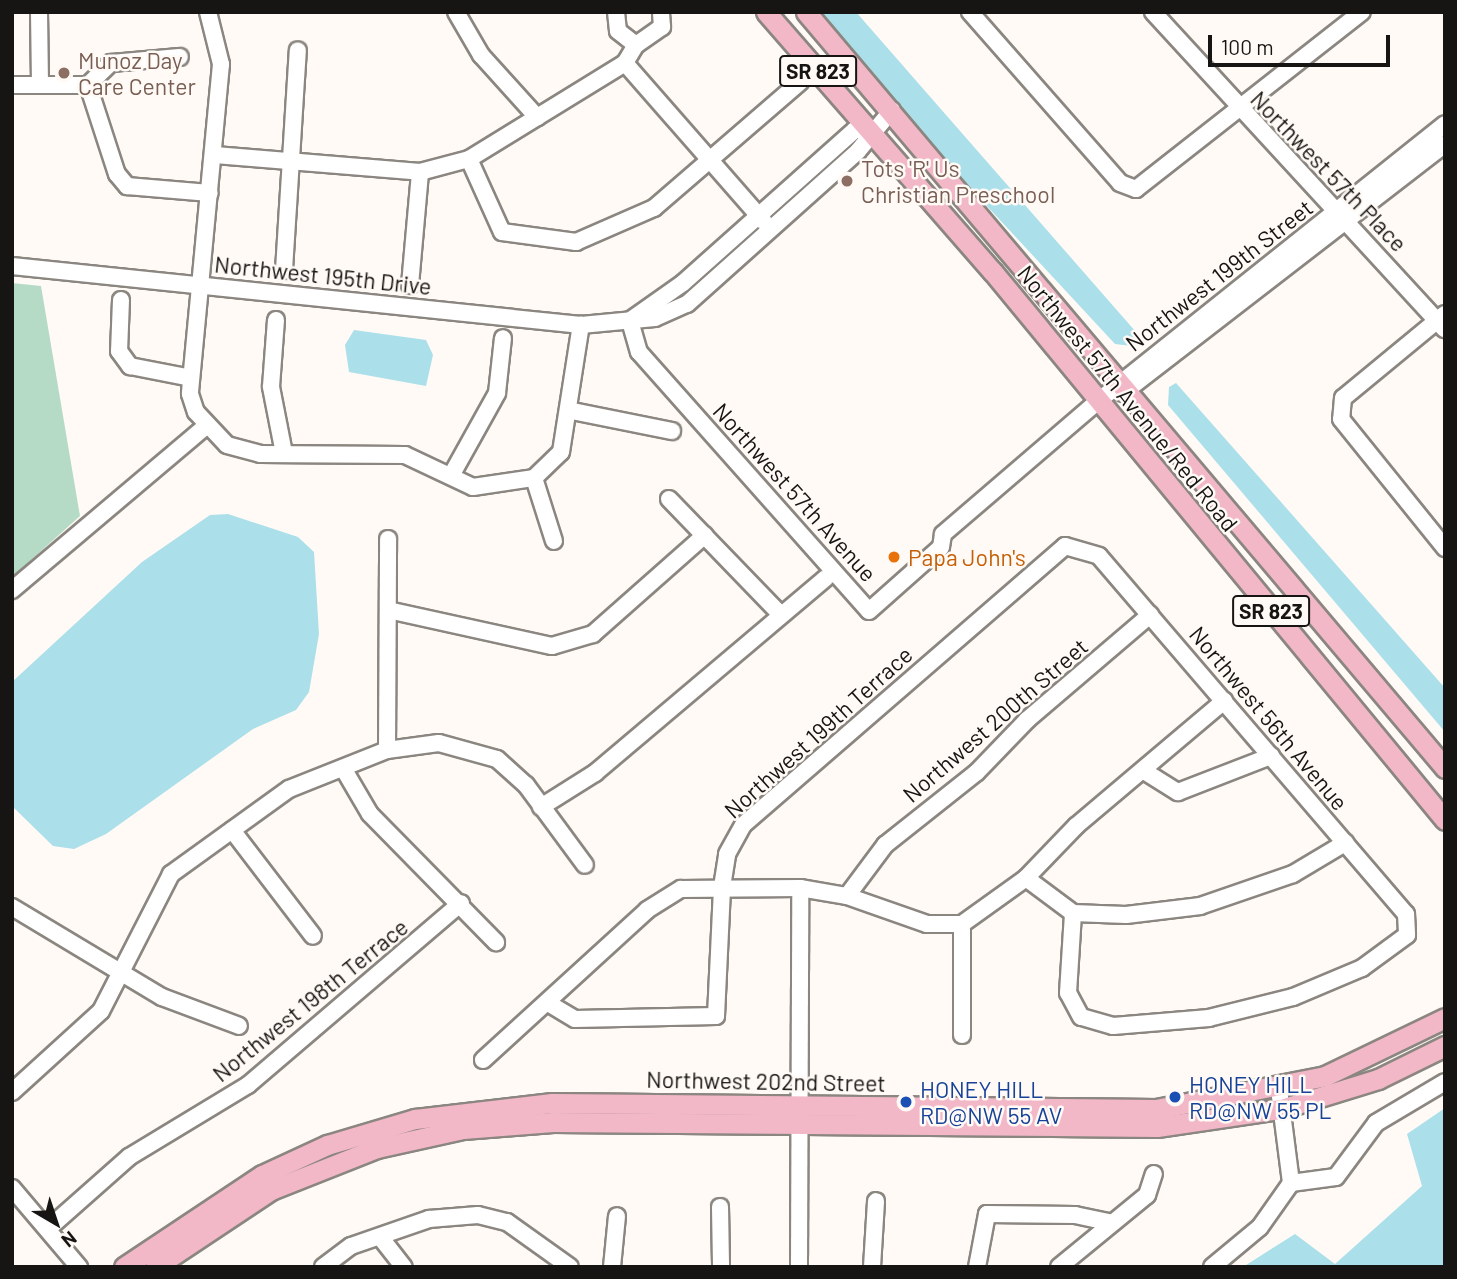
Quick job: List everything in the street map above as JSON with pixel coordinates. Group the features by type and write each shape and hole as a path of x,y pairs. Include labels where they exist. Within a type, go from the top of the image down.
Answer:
{"main road":[{"name":"Northwest 57th Avenue/Red Road","path":"766,12 1097,401 1445,820"},
{"name":"Northwest 57th Avenue/Red Road","path":"806,12 892,110 1445,768"},
{"name":"Northwest 202nd Street","path":"1280,1099 1367,1059 1445,1018"},
{"name":"Northwest 202nd Street","path":"330,1154 506,1124 800,1116 1157,1127 1378,1079 1445,1046"},
{"path":"124,1267 223,1196 330,1154"},
{"path":"155,1267 232,1212 330,1154"}],"street":[{"path":"38,12 40,84"},
{"path":"208,12 221,64 215,155 190,394 206,426 242,451 405,455 452,474 474,487 534,478 561,452 572,411 581,325"},
{"path":"456,12 481,55 537,117"},
{"path":"616,12 618,31 636,45"},
{"path":"215,155 420,173 469,159 625,63 636,45 662,27 661,12"},
{"path":"970,12 1120,183 1136,189 1237,109 1344,18 1362,12"},
{"name":"Northwest 57th Place","path":"1153,12 1237,109 1344,216 1442,321"},
{"path":"284,270 298,50"},
{"path":"12,85 88,85 111,63 180,57"},
{"path":"625,63 763,221"},
{"path":"469,159 502,232 576,242 653,208 710,163 800,82"},
{"path":"88,85 117,174 127,186 210,193"},
{"name":"Northwest 195th Drive","path":"12,266 581,325 630,321 687,304 763,221 855,130 869,130 892,110"},
{"name":"Northwest 199th Street","path":"1344,216 1445,124"},
{"name":"Northwest 199th Street","path":"1097,401 1124,388 1344,216 1445,144"},
{"path":"410,285 420,173"},
{"path":"121,300 119,351 130,366 191,378"},
{"path":"276,320 271,387 284,453"},
{"name":"Northwest 57th Avenue","path":"630,321 639,352 869,611 940,547 943,534 1097,401"},
{"path":"1442,321 1343,398 1340,419 1445,548"},
{"path":"452,474 497,393 503,338"},
{"path":"572,411 672,431"},
{"path":"12,590 206,426"},
{"path":"534,478 554,541"},
{"path":"669,499 780,615"},
{"path":"388,610 552,646 593,634 705,535"},
{"path":"387,750 388,539"},
{"name":"Northwest 56th Avenue","path":"1073,913 1069,993 1081,1017 1114,1026 1157,1025 1293,998 1382,957 1407,935 1406,915 1271,756 1099,556 1076,546"},
{"name":"Northwest 199th Terrace","path":"548,1003 575,1019 716,1017 722,887 727,854 743,825 1054,552 1076,546"},
{"path":"541,807 595,773 827,578"},
{"name":"Northwest 200th Street","path":"847,896 885,845 977,772 1027,719 1150,615"},
{"path":"483,1060 647,910 681,888 800,888 847,896 927,924 962,924 1026,878 1224,701"},
{"path":"12,1092 101,1011 171,874 289,789 387,750 439,743 497,759 541,807 585,865"},
{"path":"1144,771 1178,792 1271,756"},
{"path":"343,768 370,814 461,903 495,942"},
{"path":"232,830 313,936"},
{"path":"1026,878 1073,913 1200,906 1293,874 1345,843"},
{"path":"799,1267 800,888"},
{"name":"Northwest 198th Terrace","path":"50,1227 129,1157 248,1085 461,903"},
{"path":"12,907 121,968 162,997 239,1026"},
{"path":"962,924 962,1035"},
{"path":"1291,1183 1336,1177 1377,1123 1445,1082"},
{"path":"1212,1267 1260,1227 1291,1183 1280,1099"},
{"path":"1059,1267 1147,1195 1154,1174"},
{"path":"12,1188 50,1227 79,1267"},
{"path":"872,1267 876,1201"},
{"path":"720,1207 721,1267"},
{"path":"977,1267 987,1214 1075,1215 1112,1223"},
{"path":"323,1267 351,1246 381,1238 429,1219 478,1215 507,1222 570,1267"},
{"path":"612,1267 617,1216"},
{"path":"381,1238 404,1267"}],"green space":[{"path":"12,283 41,286 80,516 12,577"}],"water":[{"path":"817,12 856,12 1136,332 1132,346 1115,344 909,122"},
{"path":"354,330 426,340 433,355 426,386 349,372 345,345"},
{"path":"1176,383 1445,688 1445,732 1168,405 1169,387"},
{"path":"228,514 298,537 314,552 319,634 309,692 296,710 253,729 106,834 74,849 53,846 12,806 12,682 142,562 210,515"},
{"path":"1445,1108 1445,1267 1243,1267 1295,1234 1335,1264 1422,1186 1407,1134"}],"place":[{"name":"Munoz Day Care Center","path":"64,73"},
{"name":"Tots 'R' Us Christian Preschool","path":"847,181"},
{"name":"Papa John's","path":"894,557"},
{"name":"HONEY HILL RD@NW 55 PL","path":"1175,1097"},
{"name":"HONEY HILL RD@NW 55 AV","path":"906,1102"}]}
